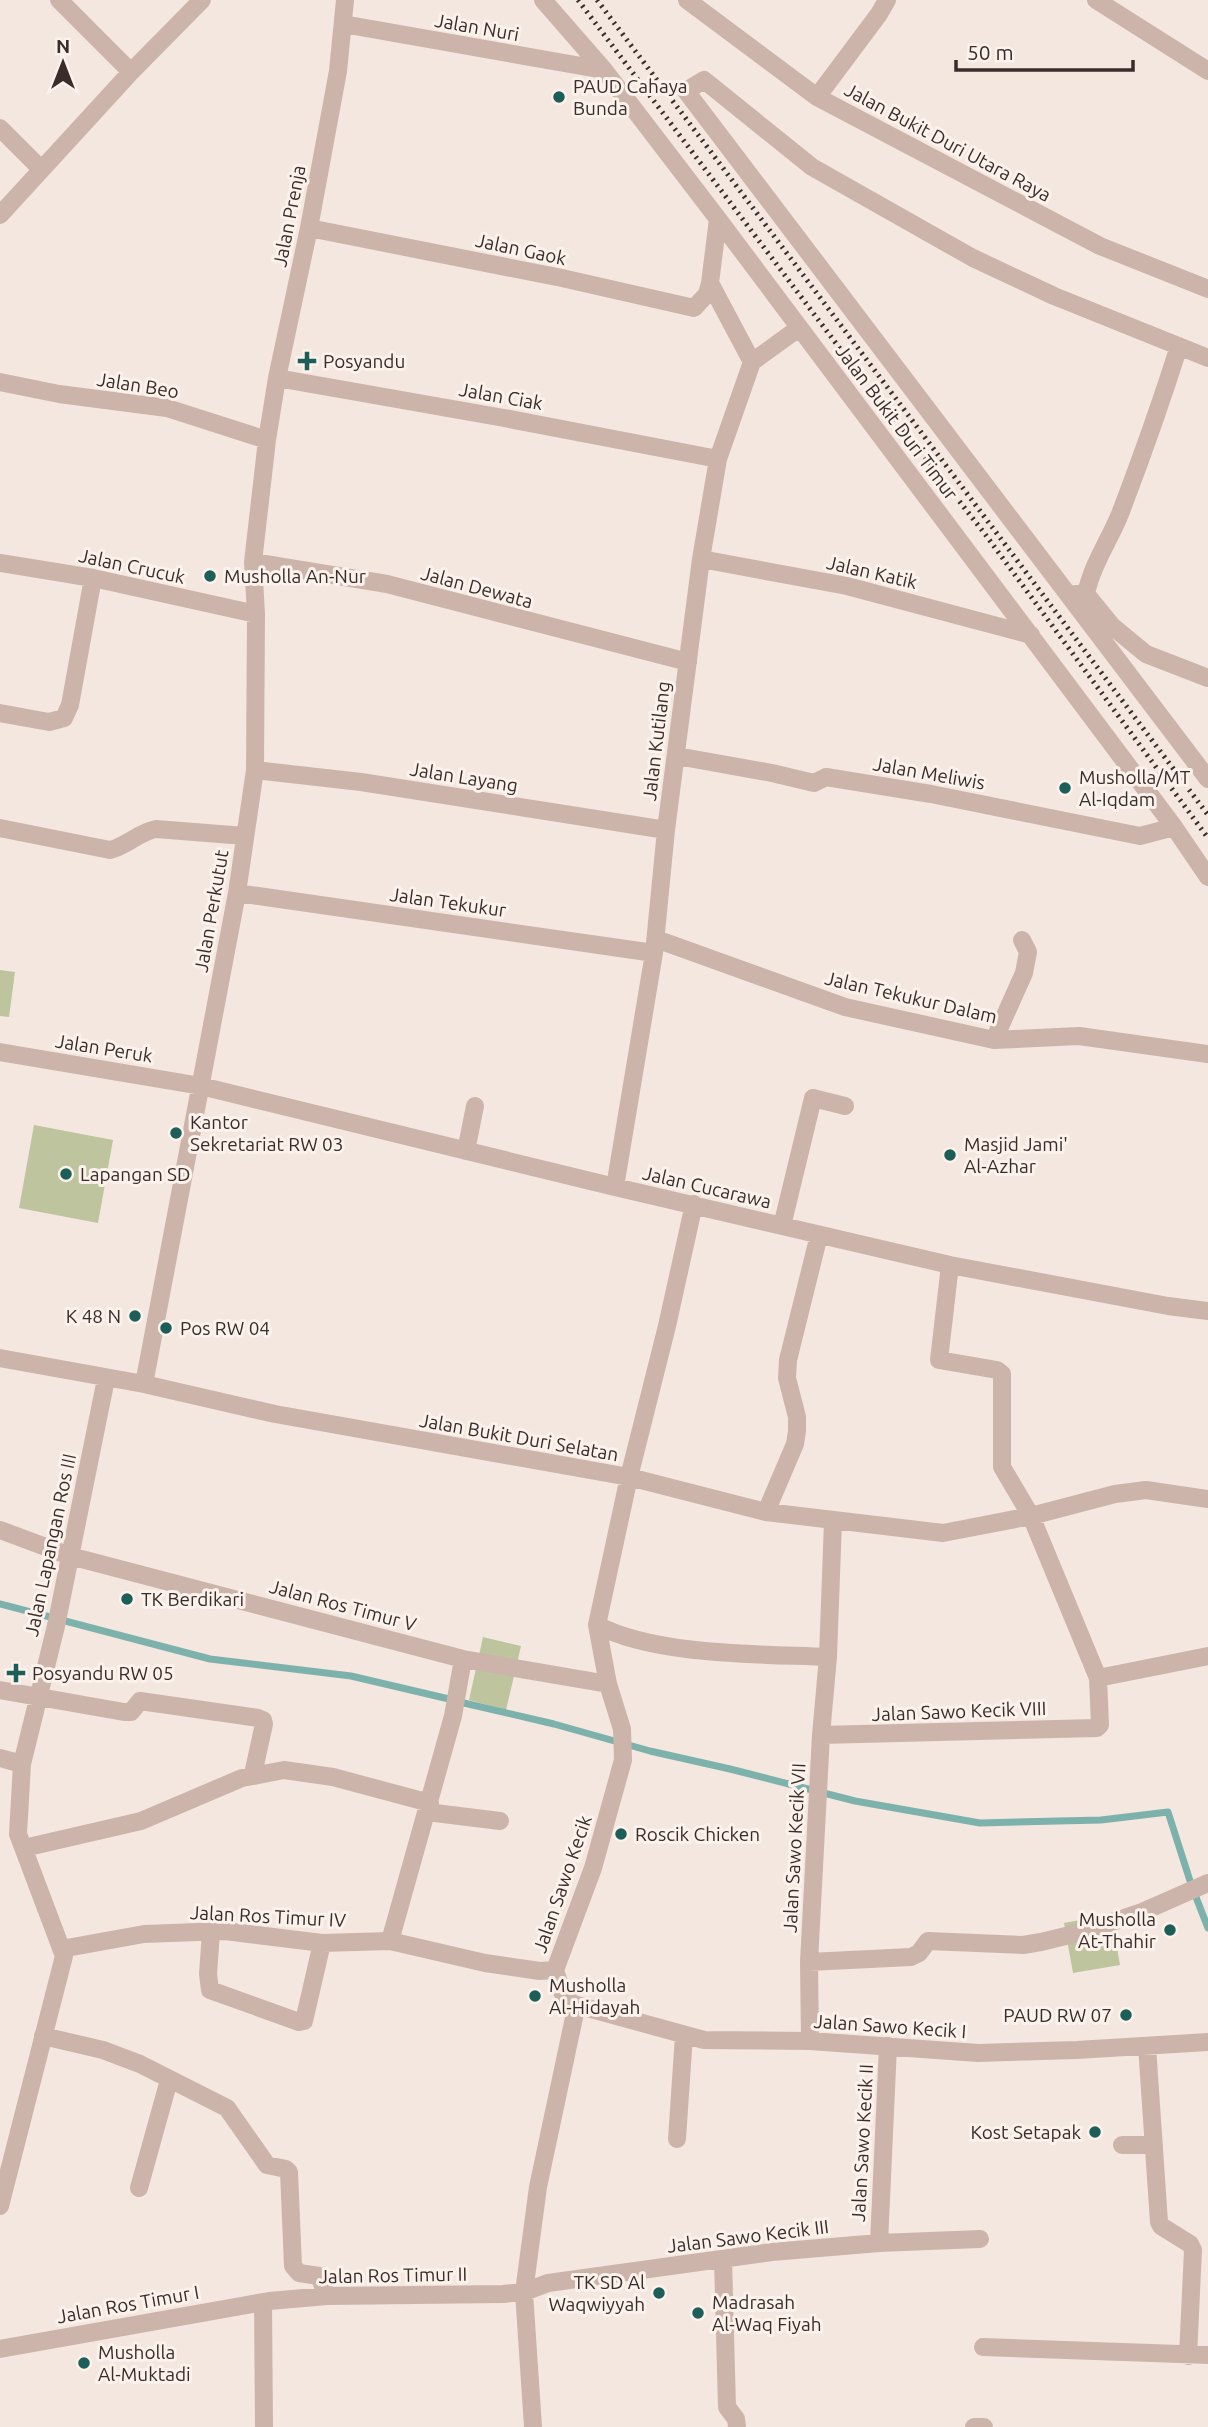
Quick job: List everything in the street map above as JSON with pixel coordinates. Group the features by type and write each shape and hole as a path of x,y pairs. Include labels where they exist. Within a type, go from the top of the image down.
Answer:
{"street":[{"path":"59,0 131,72"},
{"path":"0,215 131,72 202,0"},
{"name":"Jalan Prenja","path":"267,440 276,378 309,228 338,71 345,0"},
{"name":"Jalan Bukit Duri Timur","path":"543,0 604,70 718,219 1174,827 1208,877"},
{"name":"Jalan Bukit Duri Utara Raya","path":"687,0 817,97 1100,246 1208,289"},
{"path":"817,97 887,0"},
{"path":"1097,0 1208,71"},
{"name":"Jalan Nuri","path":"343,24 604,70"},
{"path":"1208,358 1054,296 973,258 812,167 704,80 685,91 1208,779"},
{"path":"0,128 41,169"},
{"path":"718,219 710,283 752,362 799,328"},
{"name":"Jalan Gaok","path":"309,228 562,278 694,308 707,294 710,283"},
{"path":"1086,594 1094,567 1116,523 1136,471 1180,346"},
{"name":"Jalan Kutilang","path":"616,1183 655,946 666,830 701,559 718,459 752,362"},
{"name":"Jalan Ciak","path":"276,378 718,459"},
{"name":"Jalan Beo","path":"0,382 59,394 167,408 267,440"},
{"name":"Jalan Perkutut","path":"144,1384 237,893 255,770 256,614 253,562 267,440"},
{"name":"Jalan Katik","path":"701,559 847,586 1031,635"},
{"name":"Jalan Dewata","path":"253,562 387,584 688,663"},
{"name":"Jalan Crucuk","path":"0,563 93,578 256,614"},
{"path":"0,713 49,722 64,718 71,705 93,578"},
{"path":"1068,595 1086,594"},
{"path":"1086,594 1112,626 1146,654 1208,678"},
{"name":"Jalan Meliwis","path":"677,756 814,783 826,777 931,794 1140,836 1174,827"},
{"name":"Jalan Layang","path":"255,770 361,782 666,830"},
{"path":"0,828 110,850 121,848 145,831 156,829 245,836"},
{"name":"Jalan Tekukur","path":"237,893 655,946"},
{"path":"995,1040 1024,973 1028,952 1022,940"},
{"name":"Jalan Tekukur Dalam","path":"655,946 845,1007 995,1040 1079,1037 1208,1054"},
{"name":"Jalan Peruk","path":"0,1052 201,1086"},
{"name":"Jalan Cucarawa","path":"201,1086 466,1151 616,1183 694,1205 950,1265 1208,1311"},
{"path":"782,1226 813,1098 845,1106"},
{"path":"466,1151 475,1106"},
{"name":"Jalan Sawo Kecik","path":"573,2004 562,1992 555,1969 593,1868 623,1760 622,1729 608,1684 597,1625 629,1477 694,1205"},
{"path":"766,1512 795,1444 797,1417 787,1378 788,1360 818,1235"},
{"path":"950,1265 939,1360 997,1370 1002,1374 1000,1462 1031,1516 1098,1678 1208,1657"},
{"name":"Jalan Bukit Duri Selatan","path":"0,1358 144,1384 288,1416 629,1477 766,1512 943,1534 1031,1516 1115,1494 1146,1490 1208,1499"},
{"name":"Jalan Lapangan Ros III","path":"0,2206 3,2178 64,1956 21,1841 22,1764 70,1556 106,1379"},
{"path":"821,1735 828,1657 833,1521"},
{"name":"Jalan Ros Timur V","path":"0,1530 70,1556 463,1658 608,1684"},
{"path":"597,1625 617,1635 666,1645 736,1653 828,1657"},
{"path":"390,1941 429,1808 454,1709 463,1658"},
{"name":"Jalan Sawo Kecik VIII","path":"821,1735 1097,1728 1101,1721 1098,1678"},
{"path":"0,1690 124,1712 131,1712 141,1701 258,1718 263,1720 264,1724 253,1774"},
{"name":"Jalan Sawo Kecik VII","path":"810,2041 809,1962 821,1735"},
{"path":"0,1758 22,1764"},
{"path":"0,1836 21,1841 141,1821 253,1774 284,1770 333,1776 429,1808 500,1821"},
{"path":"809,1962 911,1957 919,1953 928,1941 1023,1945 1041,1942 1142,1912 1197,1887"},
{"name":"Jalan Ros Timur IV","path":"61,1949 144,1934 225,1931 321,1943 390,1941 485,1963 540,1971 555,1969"},
{"path":"211,1932 208,1974 210,1990 299,2022 303,2021 321,1943"},
{"path":"533,2427 524,2292 538,2187 575,2013 573,2004"},
{"name":"Jalan Sawo Kecik I","path":"573,2004 704,2040 810,2041 978,2053 1208,2042"},
{"path":"677,2139 684,2035"},
{"path":"43,2036 103,2050 140,2064 227,2108 267,2165 289,2172 293,2266 299,2273 319,2276 327,2296"},
{"name":"Jalan Sawo Kecik II","path":"879,2243 888,2046"},
{"path":"1147,2046 1160,2225 1190,2244 1193,2250 1188,2356"},
{"path":"138,2188 169,2080"},
{"path":"1122,2145 1154,2145"},
{"name":"Jalan Sawo Kecik III","path":"524,2292 548,2283 772,2252 879,2243 980,2239"},
{"path":"723,2259 727,2407 736,2419 737,2427"},
{"name":"Jalan Ros Timur II","path":"263,2302 327,2296 524,2292"},
{"path":"263,2302 264,2427"},
{"name":"Jalan Ros Timur I","path":"0,2349 263,2302"},
{"path":"983,2347 1208,2355"},
{"path":"974,2427 984,2427"}],"green space":[{"path":"0,970 15,972 9,1017 0,1016"},
{"name":"Lapangan SD","path":"34,1125 113,1140 98,1223 19,1208"},
{"path":"483,1637 521,1646 506,1710 469,1700"},
{"path":"1111,1914 1120,1965 1073,1973 1064,1923"}],"waterway":[{"path":"0,1604 210,1659 351,1676 449,1699"},
{"path":"464,1703 855,1801 980,1823 1101,1820 1168,1812 1208,1928"}],"railway":[{"path":"578,0 841,350 985,534 1208,838"},
{"path":"597,0 1208,815"}],"place":[{"name":"PAUD Cahaya Bunda","path":"559,97"},
{"name":"Posyandu","path":"307,361"},
{"name":"Musholla An-Nur","path":"210,576"},
{"name":"Musholla/MT Al-Iqdam","path":"1065,788"},
{"name":"Kantor Sekretariat RW 03","path":"176,1133"},
{"name":"Masjid Jami' Al-Azhar","path":"950,1155"},
{"name":"Lapangan SD","path":"66,1174"},
{"name":"K 48 N","path":"135,1316"},
{"name":"Pos RW 04","path":"166,1328"},
{"name":"TK Berdikari","path":"127,1599"},
{"name":"Posyandu RW 05","path":"16,1673"},
{"name":"Roscik Chicken","path":"621,1834"},
{"name":"Musholla At-Thahir","path":"1170,1930"},
{"name":"Musholla Al-Hidayah","path":"535,1996"},
{"name":"PAUD RW 07","path":"1126,2015"},
{"name":"Kost Setapak","path":"1095,2132"},
{"name":"TK SD Al Waqwiyyah","path":"659,2293"},
{"name":"Madrasah Al-Waq Fiyah","path":"698,2313"},
{"name":"Musholla Al-Muktadi","path":"84,2363"}]}
